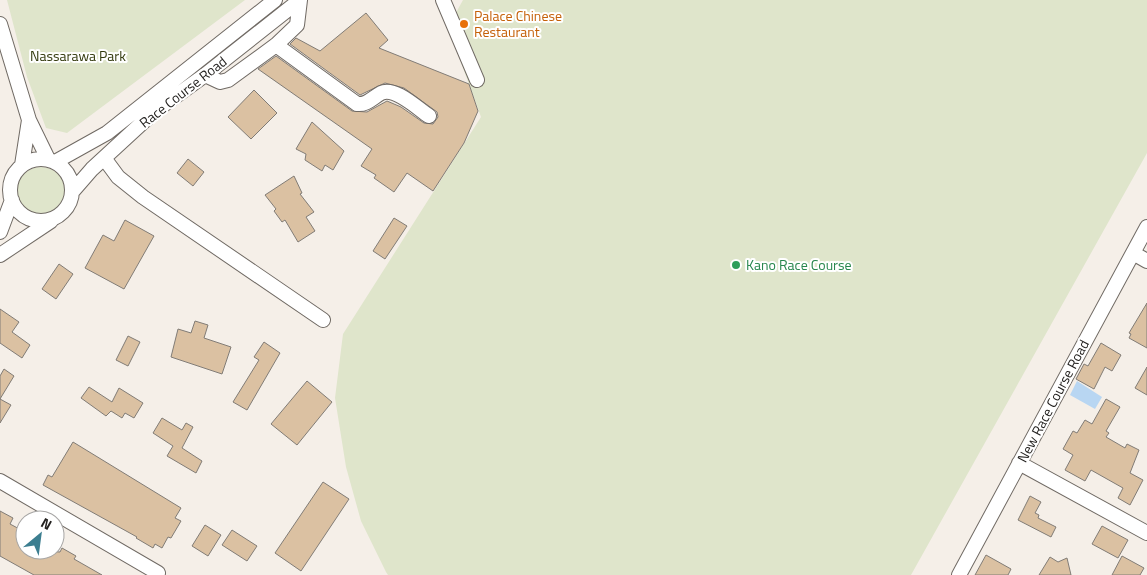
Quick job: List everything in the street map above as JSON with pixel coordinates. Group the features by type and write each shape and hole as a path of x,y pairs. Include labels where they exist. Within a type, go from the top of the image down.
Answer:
{"street":[{"name":"Race Course Road","path":"51,161 108,133 275,0"},
{"name":"Race Course Road","path":"72,192 104,158 155,111 205,75 300,0"},
{"path":"205,75 220,82 228,80 276,45 297,25 300,0"},
{"path":"443,0 477,80"},
{"path":"0,24 29,120 51,161 66,172 71,181 72,192 66,209 59,216 0,255"},
{"path":"276,45 357,104 370,101 383,92 393,92 429,116"},
{"path":"0,232 7,192 15,174 22,165 29,120"},
{"path":"104,158 118,177 144,198 323,320"},
{"path":"22,165 35,160 51,161"},
{"path":"7,192 18,210 26,217 43,221 59,216"},
{"name":"New Race Course Road","path":"959,575 1147,227"},
{"path":"1133,253 1147,261"},
{"path":"1020,463 1147,533"},
{"path":"0,481 158,573"}],"green space":[{"name":"Nassarawa Park","path":"7,0 245,0 67,133 46,128 27,77"},
{"name":"Kano Race Course","path":"463,0 1147,0 1147,153 911,575 388,575 361,521 346,467 335,398 343,334 481,117 448,27"},
{"path":"41,167 50,169 58,174 63,182 65,191 63,200 58,208 50,213 41,215 32,213 24,208 19,200 17,191 19,182 24,174 32,169"}],"water":[{"path":"1077,381 1102,397 1095,409 1070,395"}],"building":[{"path":"366,13 388,40 379,48 469,84 478,111 464,143 433,191 407,173 394,192 374,178 376,175 361,166 372,149 258,69 276,56 352,111 367,112 387,101 401,107 424,123 433,124 438,117 437,112 404,88 385,83 360,95 290,44 296,38 320,51"},
{"path":"254,90 277,113 251,139 228,117"},
{"path":"312,122 344,151 333,170 325,165 322,171 305,160 306,154 296,149"},
{"path":"188,159 204,172 193,186 177,173"},
{"path":"294,176 302,193 300,194 314,212 306,217 315,231 298,242 285,220 282,222 274,211 276,209 265,195"},
{"path":"394,218 407,226 385,259 373,251"},
{"path":"125,220 154,236 124,289 85,268 103,235 114,241"},
{"path":"59,264 73,274 56,299 42,289"},
{"path":"1147,303 1147,348 1129,338 1131,334 1129,333"},
{"path":"0,309 19,322 12,332 30,345 22,358 0,343"},
{"path":"195,321 208,325 204,338 231,347 222,374 171,357 178,329 191,333"},
{"path":"128,336 140,342 128,366 116,360"},
{"path":"264,342 280,353 247,410 233,402 259,360 254,357"},
{"path":"1101,343 1121,355 1112,371 1105,367 1094,389 1076,379 1084,364 1088,366"},
{"path":"1147,367 1147,395 1135,388"},
{"path":"4,369 14,376 0,399 0,376"},
{"path":"307,381 332,402 297,445 271,424"},
{"path":"89,387 112,402 119,388 143,403 134,418 125,413 122,418 111,411 106,416 81,398"},
{"path":"0,399 11,405 0,423"},
{"path":"1106,399 1120,407 1106,431 1109,433 1106,437 1125,448 1127,444 1139,450 1130,473 1143,480 1130,505 1118,498 1123,488 1091,470 1085,481 1065,470 1073,455 1063,449 1073,431 1077,433 1085,420 1092,424"},
{"path":"162,418 182,430 186,423 193,427 182,448 202,461 196,473 167,456 173,446 153,433"},
{"path":"73,442 181,508 175,518 181,521 171,538 168,537 162,548 155,544 153,548 137,537 43,485 48,475 52,477"},
{"path":"323,482 349,499 301,571 275,553"},
{"path":"1030,496 1041,502 1035,513 1039,515 1038,518 1056,527 1051,537 1018,520"},
{"path":"0,511 13,518 10,524 15,527 15,560 65,560 65,550 76,556 74,559 102,575 34,575 0,556"},
{"path":"205,525 221,535 208,556 192,546"},
{"path":"1102,526 1128,540 1118,558 1092,544"},
{"path":"232,530 257,546 247,561 222,545"},
{"path":"986,555 1011,569 1008,575 975,575"},
{"path":"1122,556 1144,568 1140,575 1112,575"},
{"path":"1050,557 1058,562 1067,558 1071,575 1039,575"}],"place":[{"name":"Palace Chinese Restaurant","path":"464,24"},
{"name":"Kano Race Course","path":"736,265"}]}
